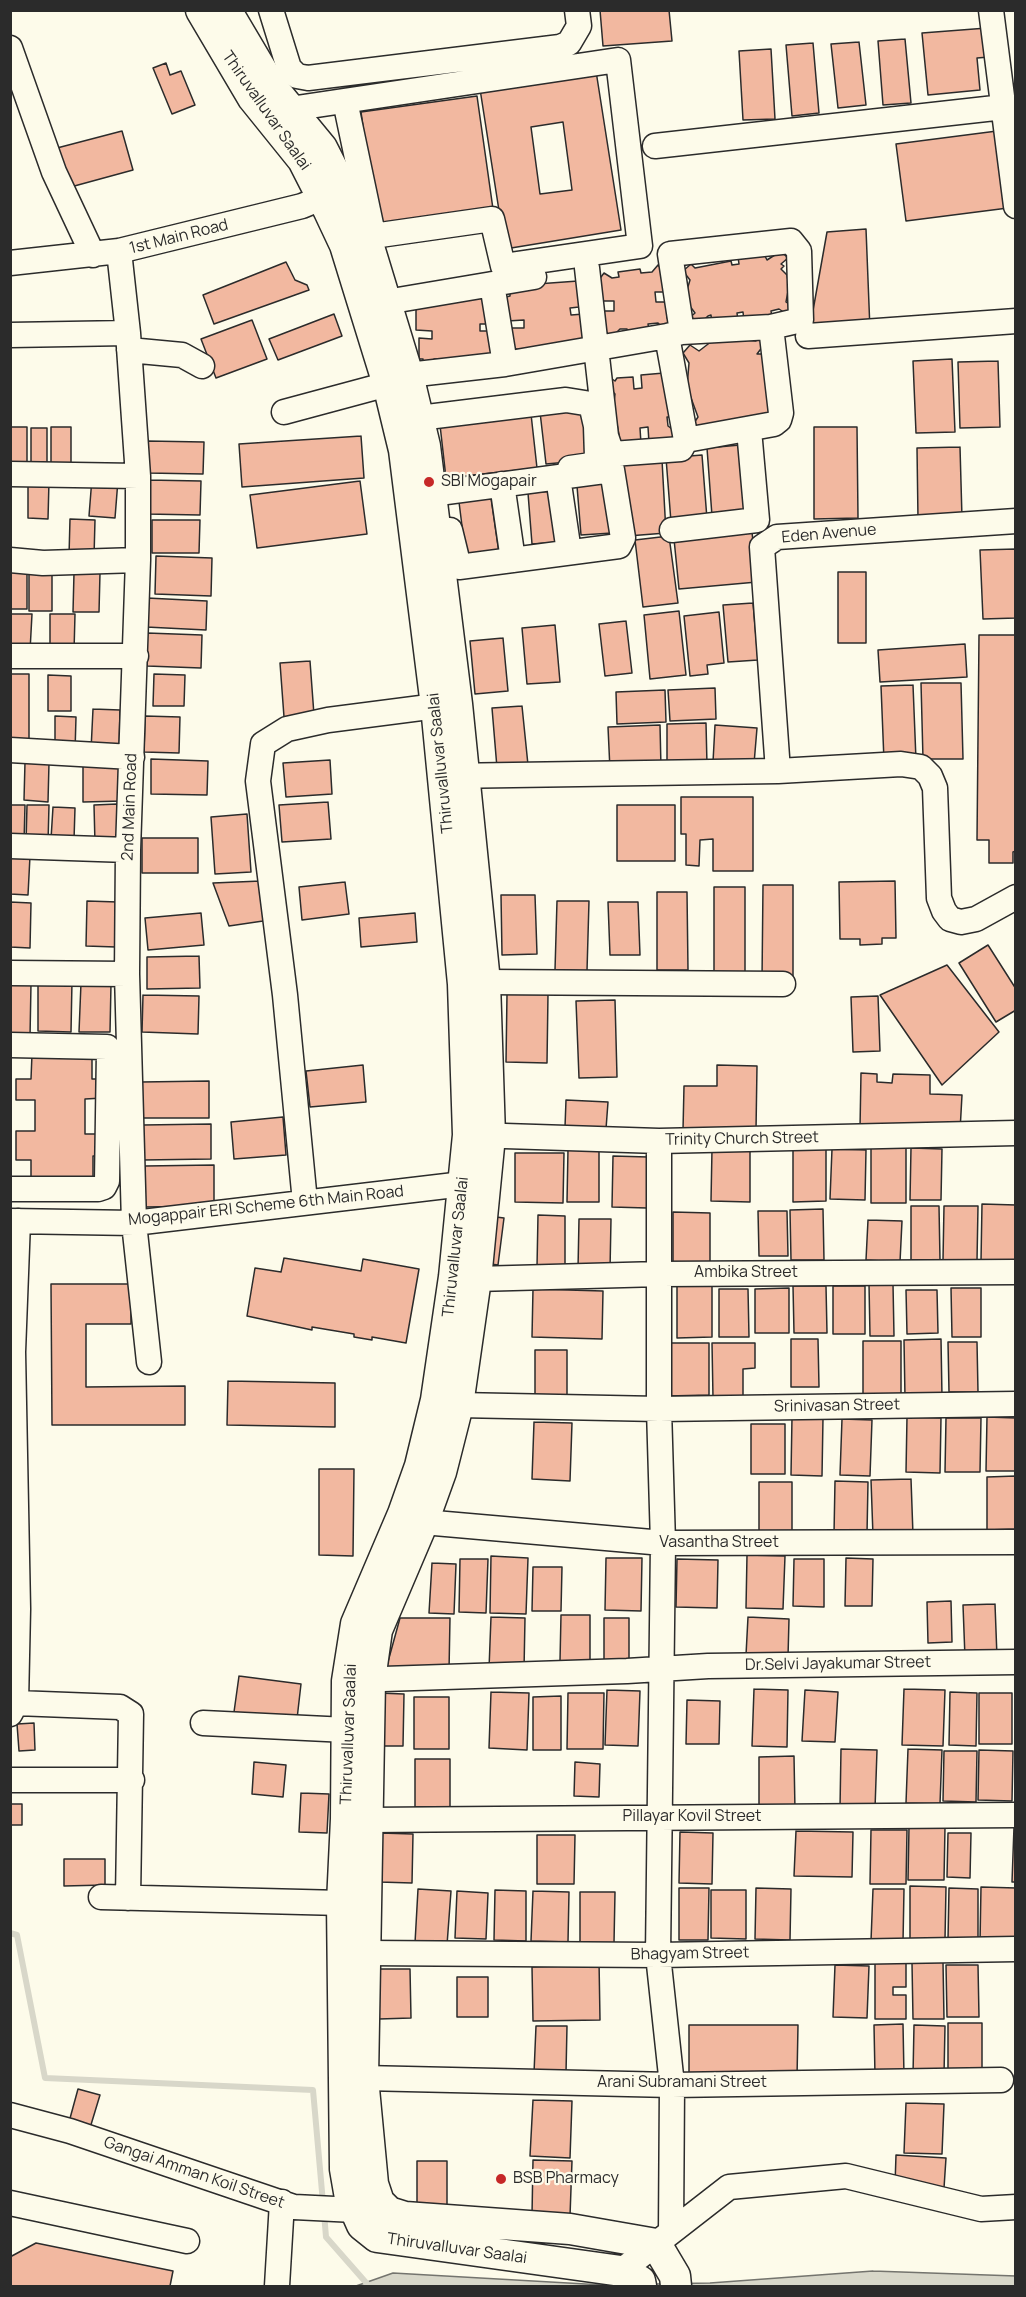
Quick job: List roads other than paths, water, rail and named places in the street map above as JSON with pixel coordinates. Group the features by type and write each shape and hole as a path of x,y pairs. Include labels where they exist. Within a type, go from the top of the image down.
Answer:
{"main road":[{"name":"Thiruvalluvar Saalai","path":"224,11 271,86 322,148 345,244 398,380 418,418 441,578 446,705 453,775 463,984 479,1135"},
{"name":"Thiruvalluvar Saalai","path":"224,11 253,98 370,237 386,302 398,380 404,450 446,705"},
{"name":"Thiruvalluvar Saalai","path":"355,2208 371,2167 363,2078 368,1820 356,1624 403,1514 420,1466 436,1400 454,1277 474,1183 479,1135 485,982 453,775"},
{"name":"Thiruvalluvar Saalai","path":"474,1183 476,1279 458,1405 441,1472 423,1522 377,1630 359,1680 347,1730 342,1904 345,2169 355,2208 366,2230 376,2237 634,2280"},
{"path":"355,2208 389,2212 405,2217 664,2238 676,2281"}],"street":[{"path":"271,10 289,68 297,76 308,78 560,47 569,43 579,26 578,10"},
{"path":"992,10 1016,206"},
{"path":"10,48 54,172 93,255"},
{"path":"290,109 618,60 640,246 503,266 492,219 370,237 345,101"},
{"path":"655,146 1004,107"},
{"name":"1st Main Road","path":"10,263 119,252 302,206 332,193"},
{"path":"284,412 398,380 596,349 674,334 771,327 801,320 799,251 791,241 670,254 386,302"},
{"name":"2nd Main Road","path":"119,252 129,341 138,476 136,656 128,850 128,974 134,1223 148,1362"},
{"path":"587,268 606,436 612,454 681,449 686,441 674,334 670,254"},
{"path":"492,284 505,364"},
{"path":"808,336 1016,321"},
{"path":"686,441 774,424 779,420 781,413 771,327"},
{"path":"10,335 129,341 182,355 202,366"},
{"path":"418,418 566,400 591,404 596,426 597,458 591,465 430,489"},
{"path":"750,441 757,520 762,547"},
{"path":"430,489 502,484 612,470 623,537 619,546 459,567 450,530 435,532"},
{"path":"10,474 138,476"},
{"path":"558,477 570,552"},
{"path":"502,484 513,560"},
{"path":"672,530 757,520"},
{"name":"Eden Avenue","path":"778,771 762,547 777,537 1016,521"},
{"path":"441,578 627,556"},
{"path":"10,560 43,563 138,560"},
{"path":"10,656 136,656"},
{"path":"304,1202 285,995 258,781 263,744 287,729 328,720 446,705"},
{"path":"10,750 132,757"},
{"path":"453,775 778,771 902,764 921,767 930,776 935,788 939,898 950,919 961,922 976,920 1016,897"},
{"path":"10,846 128,850"},
{"path":"10,973 128,974"},
{"path":"485,982 783,984"},
{"path":"10,1045 107,1047 109,1051 107,1181 105,1187 98,1190 10,1189"},
{"name":"Trinity Church Street","path":"479,1135 659,1141 1016,1133"},
{"path":"659,1141 659,1409 663,1544 658,1955 672,2085 664,2238"},
{"name":"Mogappair ERI Scheme 6th Main Road","path":"14,1221 134,1223 474,1183"},
{"path":"14,1221 12,1412 14,1708 120,1707 127,1710 132,1718 129,1898"},
{"name":"Ambika Street","path":"476,1279 660,1274 1016,1272"},
{"name":"Srinivasan Street","path":"458,1405 659,1409 1016,1404"},
{"name":"Vasantha Street","path":"423,1522 663,1544 1016,1542"},
{"name":"Dr.Selvi Jayakumar Street","path":"359,1680 708,1666 1016,1662"},
{"path":"203,1723 347,1730"},
{"path":"10,1780 132,1780"},
{"name":"Pillayar Kovil Street","path":"368,1820 1016,1815"},
{"path":"101,1897 342,1904"},
{"name":"Bhagyam Street","path":"365,1953 658,1955 1016,1949"},
{"name":"Arani Subramani Street","path":"363,2078 672,2085 1001,2080"},
{"name":"Gangai Amman Koil Street","path":"10,2115 70,2131 288,2205 355,2208"},
{"path":"634,2280 664,2238 729,2187 846,2176 981,2209 1016,2207"},
{"path":"10,2203 188,2241"},
{"path":"277,2286 288,2205"}],"waterway":[{"path":"10,1933 17,1935 45,2078 313,2090 323,2203"},
{"path":"324,2213 326,2237 369,2286"}],"place":[{"name":"SBI Mogapair","path":"429,482"},
{"name":"BSB Pharmacy","path":"501,2179"}]}
